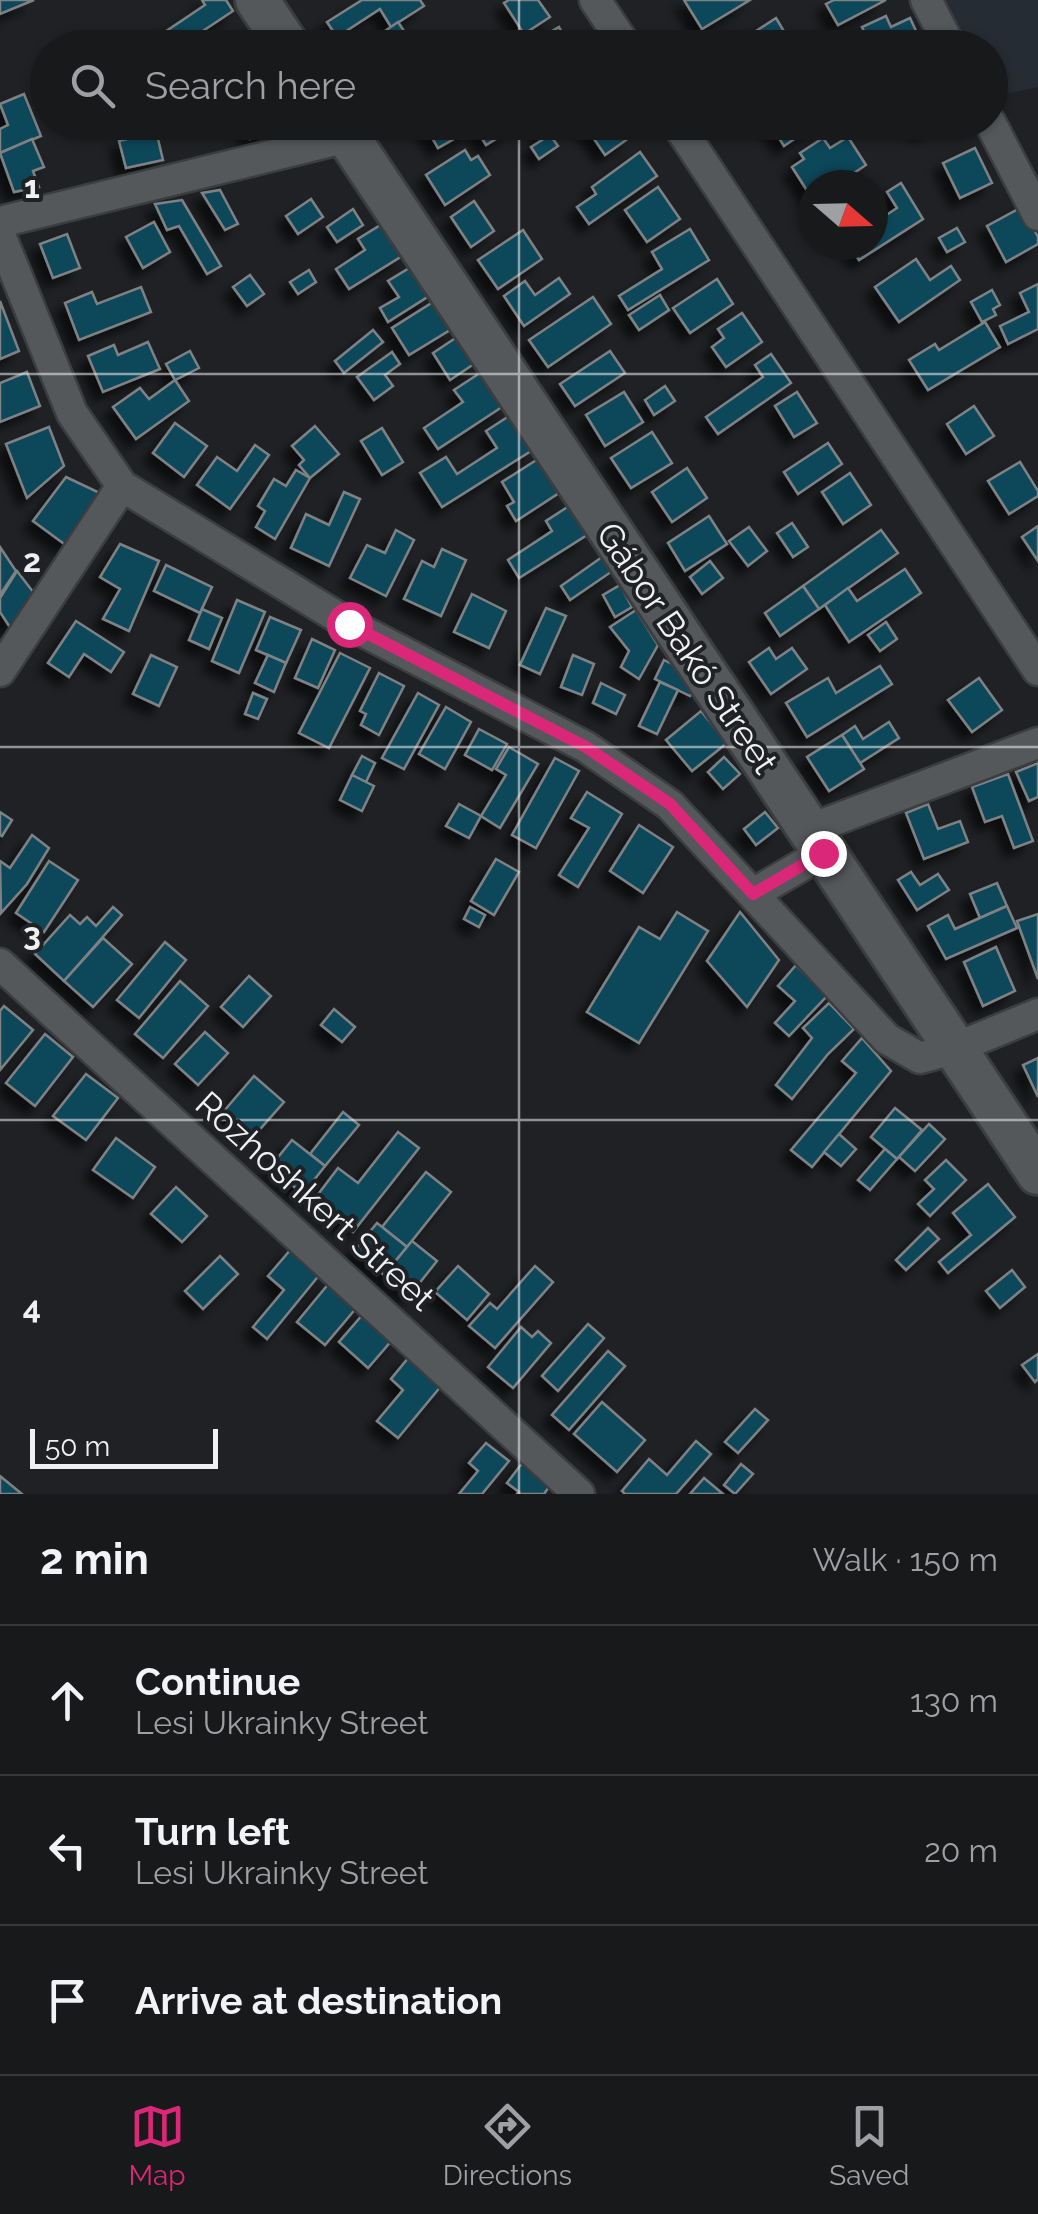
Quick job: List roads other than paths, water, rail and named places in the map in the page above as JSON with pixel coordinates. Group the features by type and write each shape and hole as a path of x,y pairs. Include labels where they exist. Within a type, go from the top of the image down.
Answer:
{"street":[{"path":"257,0 277,30"},
{"path":"595,0 615,30"},
{"path":"926,0 941,30"},
{"path":"0,222 306,140"},
{"name":"Gábor Bakó Street","path":"350,140 1038,1173"},
{"path":"688,140 1038,670"},
{"path":"999,140 1038,215"},
{"path":"0,235 72,413 122,486 349,624 586,747 670,804 887,1038 920,1058 1038,1014"},
{"path":"0,671 122,486"},
{"path":"753,894 816,842 1038,743"},
{"name":"Rozhoshkert Street","path":"0,964 579,1494"}]}
